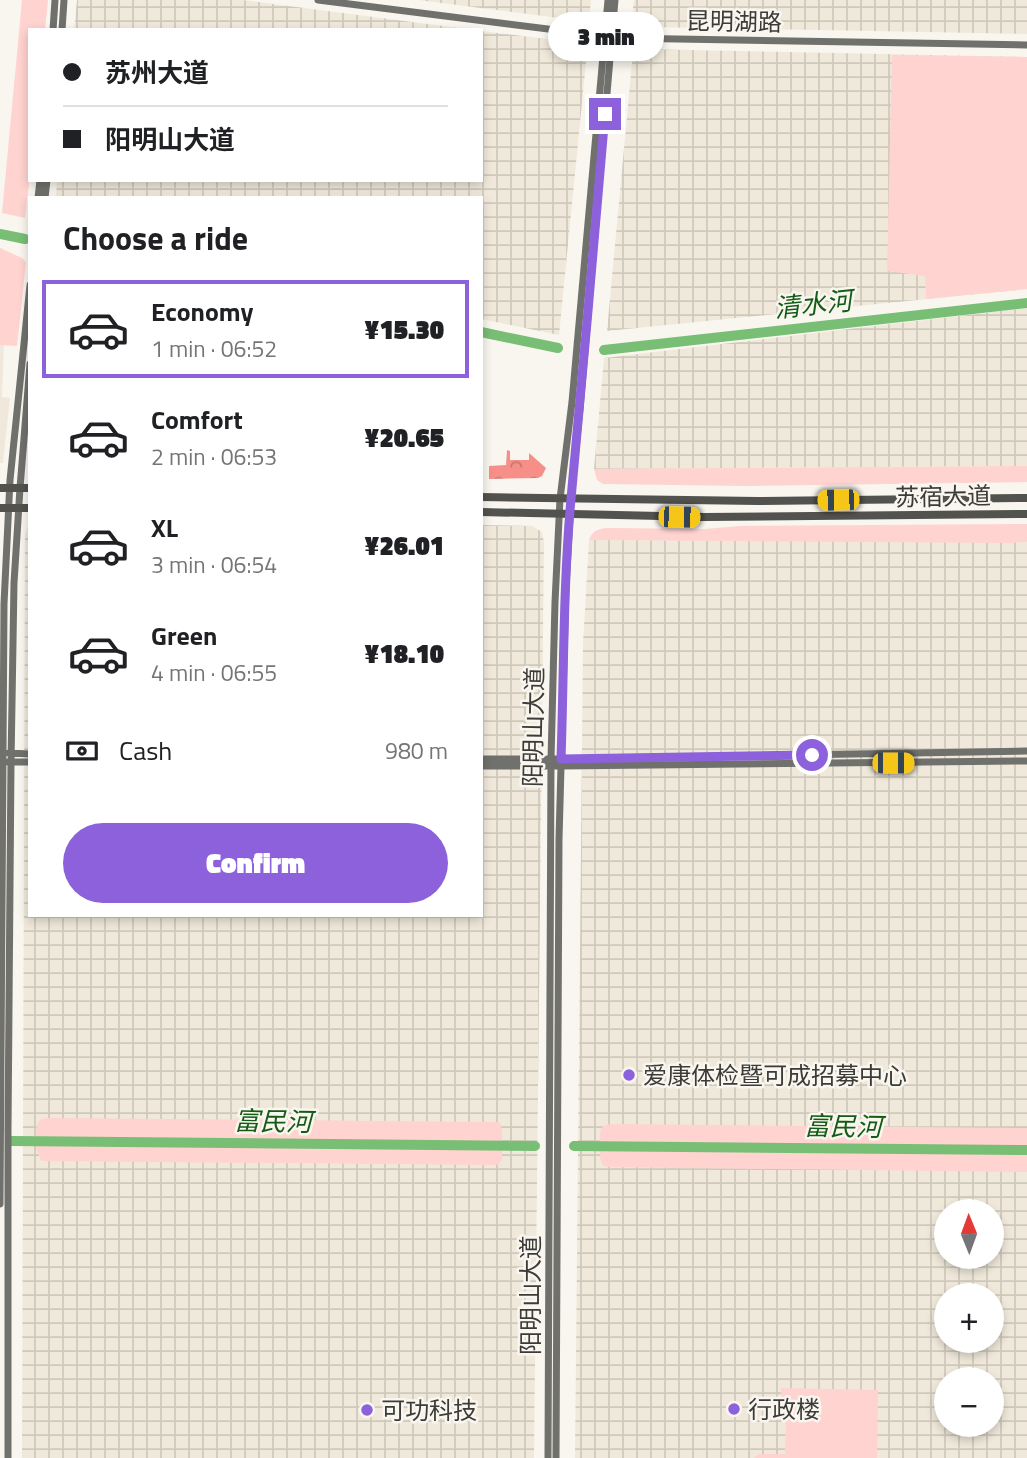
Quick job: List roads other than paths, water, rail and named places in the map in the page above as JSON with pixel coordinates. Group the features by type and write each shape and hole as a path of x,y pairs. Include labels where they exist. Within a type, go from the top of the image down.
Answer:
{"main road":[{"path":"52,28 55,0"},
{"path":"62,28 64,0"},
{"name":"昆明湖路","path":"318,0 608,37 1027,45"},
{"name":"阳明山大道","path":"556,1458 557,1029 565,595 608,37 608,0"},
{"name":"阳明山大道","path":"548,1458 551,763 559,514 608,37 615,0"},
{"path":"8,1458 4,604 10,488 28,305"},
{"path":"9,508 20,488 28,389"},
{"path":"0,488 28,488"},
{"name":"苏宿大道","path":"483,498 758,502 1027,498"},
{"path":"9,508 28,508"},
{"name":"苏宿大道","path":"483,512 704,517 1027,514"},
{"path":"561,763 1027,751"},
{"path":"5,757 28,754"},
{"path":"5,757 28,762"},
{"path":"0,1204 5,757"},
{"path":"483,759 551,763"},
{"path":"483,766 551,763 1027,761"}],"waterway":[{"name":"清水河","path":"0,234 25,239"},
{"name":"清水河","path":"604,350 1027,303"},
{"name":"清水河","path":"483,332 558,348"},
{"name":"富民河","path":"12,1141 535,1146"},
{"name":"富民河","path":"574,1146 1027,1150"}],"place":[{"name":"爱康体检暨可成招募中心","path":"629,1075"},
{"name":"行政楼","path":"734,1409"},
{"name":"可功科技","path":"367,1410"}]}
